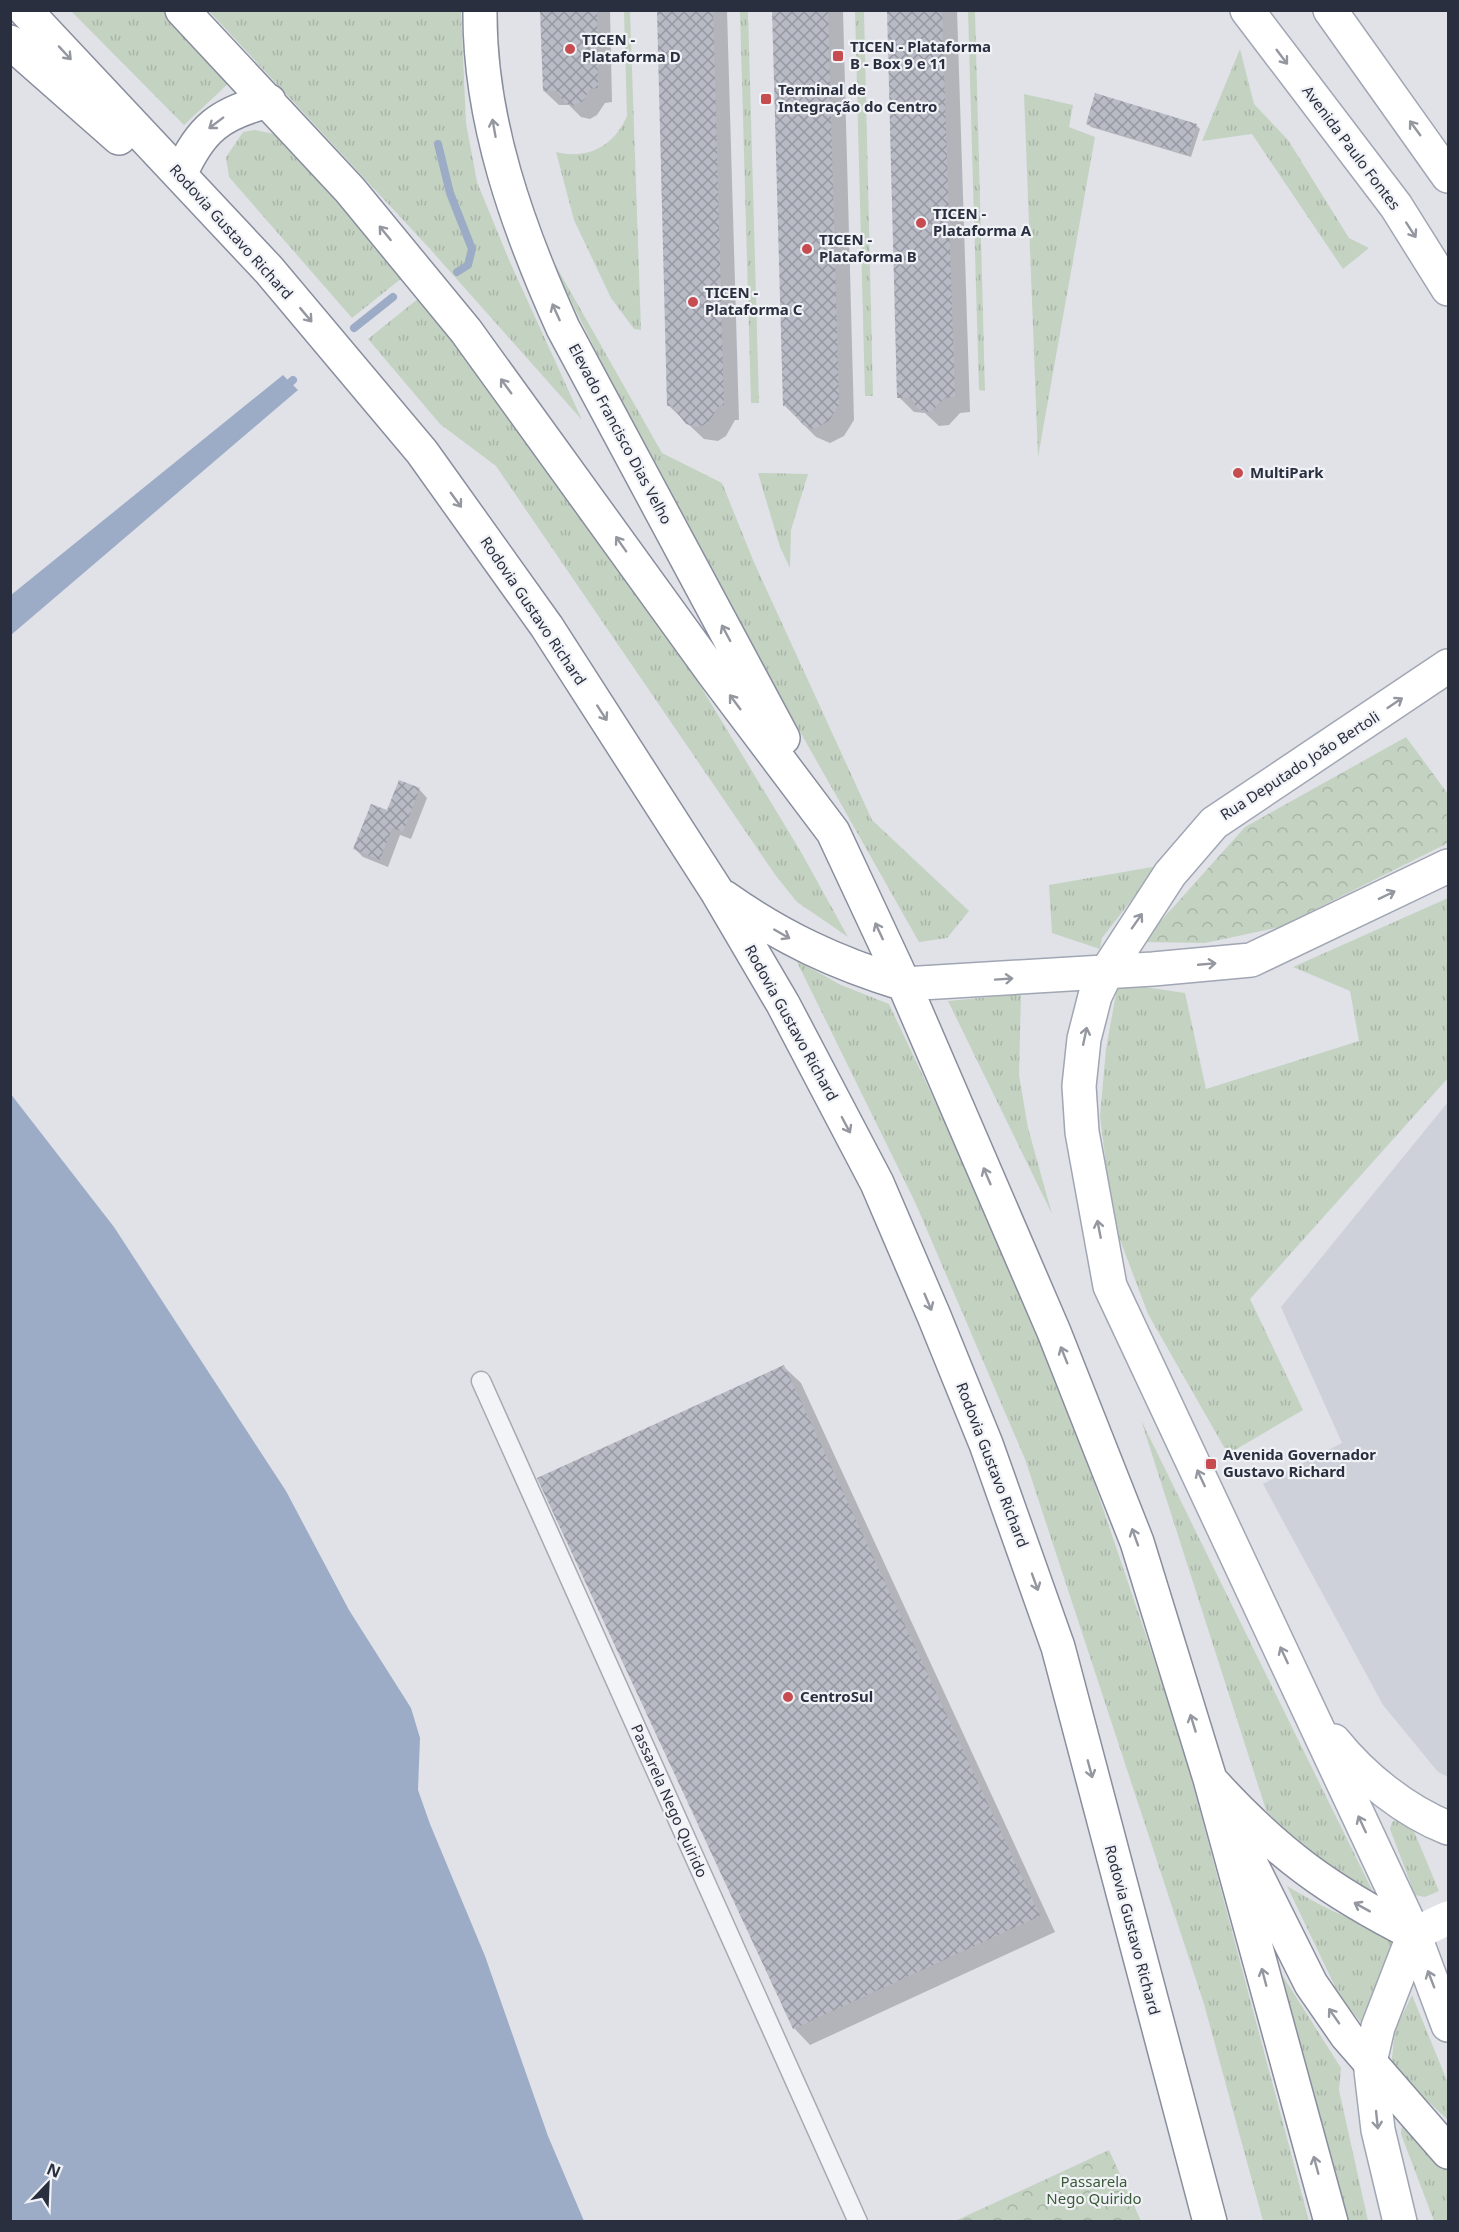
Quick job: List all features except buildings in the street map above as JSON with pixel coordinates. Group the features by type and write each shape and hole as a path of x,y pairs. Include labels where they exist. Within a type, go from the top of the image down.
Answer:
{"main road":[{"name":"Rodovia Gustavo Richard","path":"25,10 269,270 422,452 547,627 716,890 783,1004 877,1183 986,1444 1058,1647 1210,2222"},
{"path":"182,10 350,190 466,331 714,674 833,832 904,984 1054,1332 1137,1542 1210,1779 1331,2222"},
{"name":"Elevado Francisco Dias Velho","path":"480,10 486,82 503,173 542,281 568,339 833,832"},
{"name":"Avenida Paulo Fontes","path":"1246,10 1396,206 1449,289"},
{"path":"1330,10 1449,176"},
{"path":"10,42 269,270"},
{"path":"180,175 193,147 213,124 239,109 269,102"},
{"name":"Rua Deputado João Bertoli","path":"1107,971 1170,874 1214,823 1449,666"},
{"path":"716,890 759,921 805,947 853,969 904,984 1251,960 1449,866"},
{"path":"1107,971 1095,996 1084,1039 1079,1086 1082,1132 1110,1286 1414,1934 1449,2025"},
{"path":"1309,1708 1336,1744 1367,1776 1403,1803 1449,1828"},
{"path":"1210,1779 1254,1827 1304,1870 1358,1905 1414,1934"},
{"path":"1210,1779 1311,1984 1347,2036 1449,2152"},
{"path":"1400,2222 1378,2130 1370,2062 1378,2027 1414,1934 1449,1918"}],"street":[{"name":"Passarela Nego Quirido","path":"481,1381 858,2222"}],"shaded area":[{"path":"1448,1102 1448,1777 1438,1772 1383,1705 1263,1484 1342,1443 1281,1307"}],"green space":[{"path":"71,11 163,11 230,82 184,125"},
{"path":"209,11 461,11 466,123 477,182 509,260 582,420 430,249"},
{"path":"624,11 630,11 641,330 634,329 611,298 574,220 556,152 579,154 599,148 615,135 627,116"},
{"path":"740,11 748,11 759,403 751,403"},
{"path":"855,11 864,11 873,396 865,396"},
{"path":"968,11 975,11 985,391 979,390"},
{"path":"1240,49 1254,104 1288,140 1349,238 1369,248 1343,269 1252,134 1202,141"},
{"path":"1024,94 1073,105 1069,127 1095,137 1038,457"},
{"path":"254,130 280,135 402,278 352,318 229,177 226,157 243,132"},
{"path":"535,229 662,453 722,483 753,560 872,820 969,911 947,938 919,942 682,523"},
{"path":"419,298 509,413 695,677 801,852 848,937 797,902 776,876 496,466 440,424 368,339"},
{"path":"758,473 808,474 791,530 790,568 780,547"},
{"path":"1406,737 1448,794 1448,843 1280,927 1205,943 1142,942 1245,827"},
{"path":"1158,866 1102,938 1100,949 1052,933 1049,885"},
{"path":"1448,898 1448,1078 1250,1299 1303,1410 1228,1454 1148,1314 1113,1221 1100,1116 1106,1049 1117,988 1145,987 1185,993 1206,1089 1359,1041 1350,991 1293,967"},
{"path":"796,960 841,985 889,1004 997,1233 1094,1482 1180,1736 1309,2221 1263,2221 1204,2004 1025,1459 915,1202"},
{"path":"1021,994 1019,1075 1028,1128 1052,1214 948,1001"},
{"path":"1141,1420 1373,1892 1332,1873 1292,1840 1266,1810"},
{"path":"1399,1818 1411,1824 1439,1891 1425,1897 1415,1895 1390,1829 1392,1822"},
{"path":"1287,1886 1334,1912 1385,1928 1392,1945 1371,1998 1364,2026 1340,1997"},
{"path":"1274,1962 1341,2068 1339,2090 1368,2221 1347,2221"},
{"path":"1412,1995 1448,2083 1448,2120 1391,2067 1395,2030"},
{"path":"1402,2124 1448,2167 1448,2221 1434,2221 1401,2134"},
{"name":"Passarela Nego Quirido","path":"1109,2150 1141,2221 955,2221"}],"water":[{"path":"283,375 298,390 11,635 11,595"},
{"path":"10,1093 114,1227 286,1491 349,1610 411,1708 420,1738 418,1790 485,1956 548,2136 584,2221 11,2221"}],"waterway":[{"path":"438,144 450,193 472,249 468,265 457,272"},
{"path":"354,328 393,297"},
{"path":"283,389 293,380"}],"place":[{"name":"TICEN - Plataforma D","path":"570,49"},
{"name":"TICEN - Plataforma B - Box 9 e 11","path":"838,56"},
{"name":"Terminal de Integração do Centro","path":"766,99"},
{"name":"TICEN - Plataforma A","path":"921,223"},
{"name":"TICEN - Plataforma B","path":"807,249"},
{"name":"TICEN - Plataforma C","path":"693,302"},
{"name":"MultiPark","path":"1238,473"},
{"name":"Avenida Governador Gustavo Richard","path":"1211,1464"},
{"name":"CentroSul","path":"788,1697"}]}
